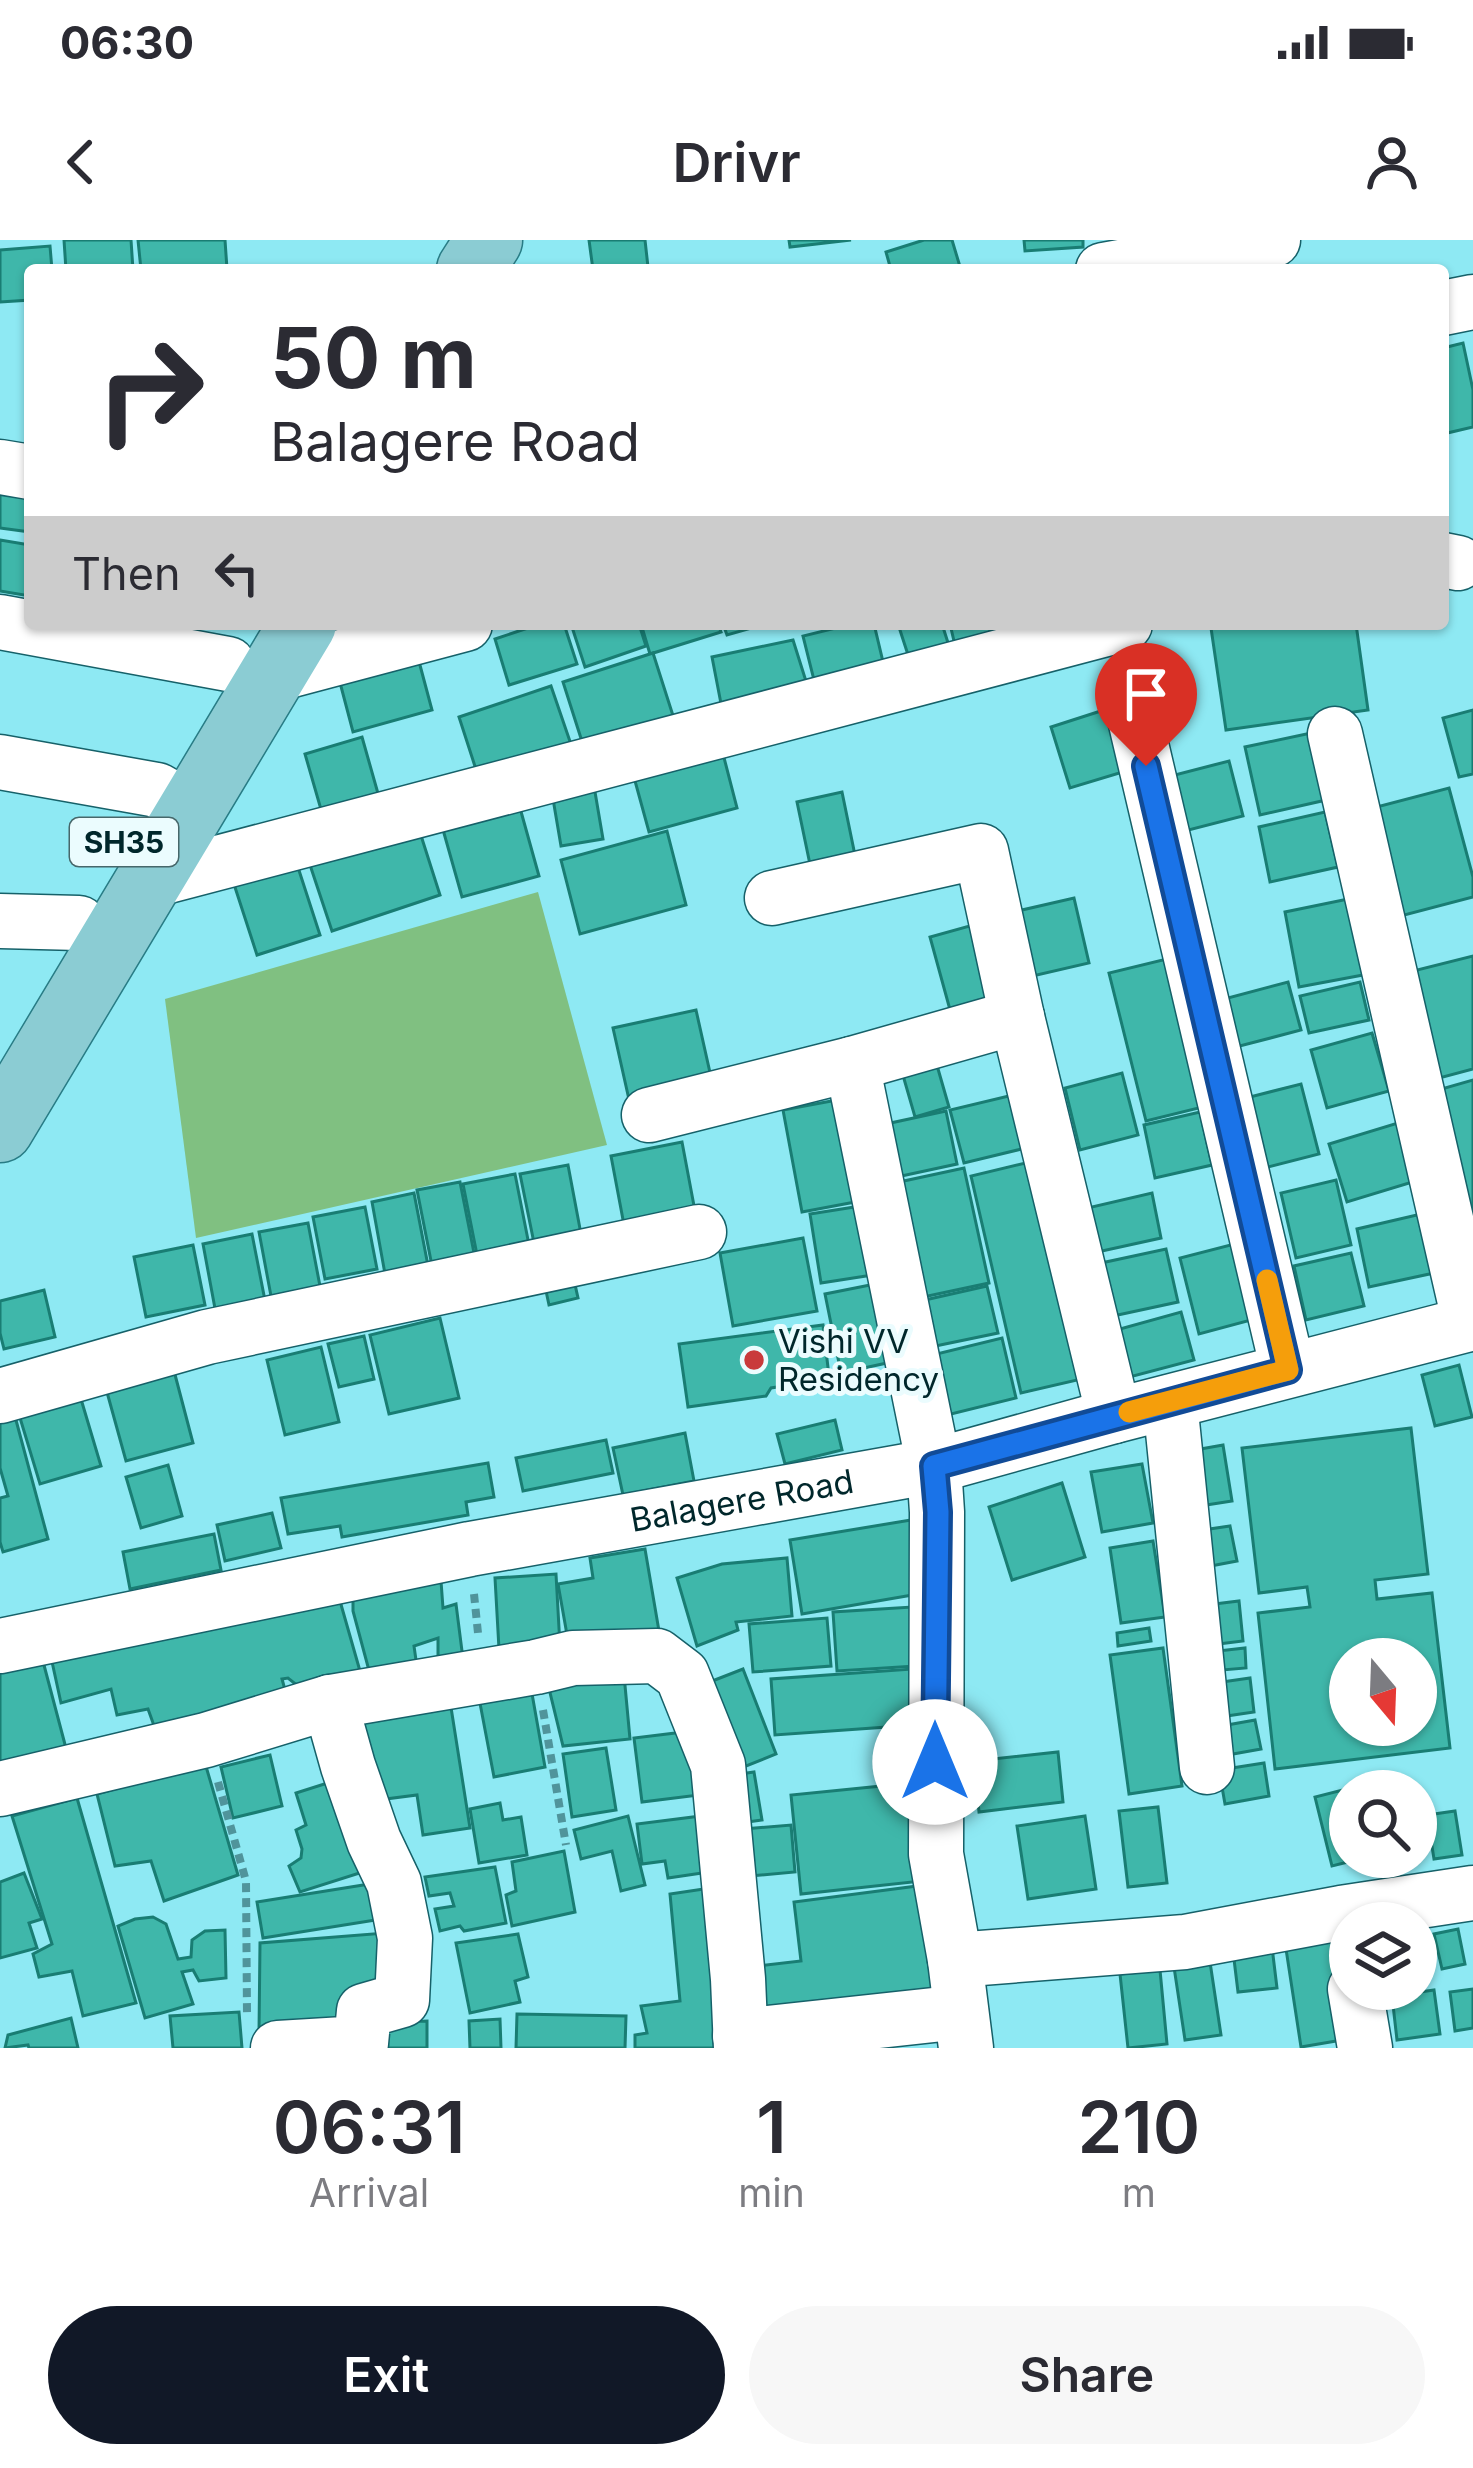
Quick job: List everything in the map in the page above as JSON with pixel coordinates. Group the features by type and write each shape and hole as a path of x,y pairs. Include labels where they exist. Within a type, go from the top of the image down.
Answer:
{"main road":[{"path":"0,1130 149,881 175,800 264,647"},
{"name":"SH35","path":"0,1061 105,871 175,800"}],"street":[{"path":"1136,264 1273,240"},
{"path":"84,630 264,647 413,630"},
{"path":"149,881 1070,632"},
{"path":"1136,719 1288,1370"},
{"path":"1335,734 1472,1323"},
{"path":"0,762 175,800"},
{"path":"772,898 982,851 1017,1017 1114,1416"},
{"path":"0,921 79,923"},
{"path":"649,1115 1017,1017"},
{"path":"852,1064 934,1466 938,1512 935,1854 961,2007"},
{"path":"0,1396 207,1337 699,1232"},
{"name":"Balagere Road","path":"0,1646 470,1549 934,1466 1472,1323"},
{"path":"1170,1402 1207,1767"},
{"path":"0,1789 206,1740 330,1702 573,1658 657,1656 682,1675 718,1765 740,2042 961,2007 1185,1942 1329,1938"},
{"path":"278,2048 361,2043 364,2011 402,2000 405,1938 394,1883 374,1841 330,1702"},
{"path":"1437,1905 1473,1893"},
{"path":"1359,2010 1366,2048"}],"path":[{"path":"470,1549 483,1676"},
{"path":"536,1667 566,1845"},
{"path":"206,1740 246,1881 248,2041 278,2048"}],"green space":[{"path":"538,892 607,1145 196,1238 165,999"}],"building":[{"path":"64,240 131,240 133,264 66,264"},
{"path":"138,240 225,240 227,264 140,264"},
{"path":"589,240 645,240 648,264 592,264"},
{"path":"789,240 851,240 790,247"},
{"path":"924,240 952,240 959,264 889,264 886,252"},
{"path":"1024,240 1083,240 1083,247 1025,251"},
{"path":"50,246 52,264 24,264 24,300 0,302 0,250"},
{"path":"1463,343 1473,390 1473,427 1449,433 1449,346"},
{"path":"0,484 24,488 24,531 0,528"},
{"path":"0,540 24,544 24,595 0,591"},
{"path":"522,630 566,630 577,664 509,685 495,639"},
{"path":"573,630 641,630 646,646 585,667"},
{"path":"643,630 721,632 650,654"},
{"path":"828,630 875,630 888,683 819,700 803,636"},
{"path":"900,630 944,630 950,649 910,661"},
{"path":"951,630 990,630 994,644 957,654"},
{"path":"1211,630 1357,630 1368,710 1226,730"},
{"path":"793,640 811,697 723,714 712,657"},
{"path":"653,653 676,725 586,754 563,682"},
{"path":"417,654 432,710 353,732 338,675"},
{"path":"551,686 575,756 482,788 459,717"},
{"path":"1107,709 1126,771 1070,788 1051,727"},
{"path":"1473,710 1473,774 1459,777 1443,718"},
{"path":"1311,733 1326,800 1260,815 1245,747"},
{"path":"362,737 379,797 322,813 305,754"},
{"path":"721,746 737,808 649,832 632,770"},
{"path":"1229,761 1243,816 1177,833 1163,778"},
{"path":"594,786 603,839 561,846 552,793"},
{"path":"1449,788 1473,877 1473,897 1393,918 1365,810"},
{"path":"515,790 539,876 462,897 438,812"},
{"path":"842,792 857,865 812,874 797,802"},
{"path":"1325,812 1338,867 1270,882 1259,827"},
{"path":"417,823 440,895 332,931 308,859"},
{"path":"667,831 686,905 580,934 561,860"},
{"path":"294,855 320,935 257,955 231,875"},
{"path":"1074,898 1089,963 1024,978 1009,913"},
{"path":"1348,899 1363,975 1299,987 1285,912"},
{"path":"973,925 998,1016 955,1028 930,937"},
{"path":"1179,956 1215,1104 1146,1121 1109,973"},
{"path":"1473,956 1473,1069 1432,1080 1405,973"},
{"path":"1288,982 1301,1030 1236,1047 1224,999"},
{"path":"1360,982 1369,1020 1309,1033 1300,996"},
{"path":"696,1010 713,1086 630,1104 613,1028"},
{"path":"1372,1033 1389,1091 1327,1108 1311,1050"},
{"path":"934,1055 949,1107 915,1117 900,1065"},
{"path":"1122,1073 1138,1135 1080,1150 1065,1088"},
{"path":"1473,1080 1473,1241 1424,1094"},
{"path":"1301,1084 1319,1154 1256,1170 1238,1100"},
{"path":"1017,1094 1030,1147 964,1163 950,1110"},
{"path":"853,1097 871,1199 802,1212 783,1110"},
{"path":"946,1111 957,1164 897,1177 886,1124"},
{"path":"1200,1112 1212,1165 1155,1178 1144,1125"},
{"path":"1401,1122 1419,1180 1347,1202 1329,1144"},
{"path":"682,1142 695,1211 624,1225 611,1156"},
{"path":"1034,1161 1086,1378 1021,1393 971,1176"},
{"path":"568,1165 581,1234 534,1243 520,1174"},
{"path":"964,1168 989,1283 914,1299 890,1184"},
{"path":"515,1174 531,1255 479,1265 463,1184"},
{"path":"1336,1180 1351,1245 1296,1258 1281,1193"},
{"path":"460,1182 476,1263 433,1271 417,1190"},
{"path":"414,1193 430,1276 387,1285 372,1202"},
{"path":"1152,1193 1161,1238 1093,1253 1083,1209"},
{"path":"867,1205 879,1274 821,1283 810,1214"},
{"path":"365,1207 377,1269 325,1279 313,1217"},
{"path":"1421,1214 1434,1273 1369,1287 1357,1229"},
{"path":"308,1223 323,1302 274,1312 259,1232"},
{"path":"252,1234 269,1321 219,1330 203,1244"},
{"path":"803,1238 817,1311 733,1326 720,1253"},
{"path":"1246,1241 1266,1316 1199,1334 1180,1258"},
{"path":"193,1245 205,1305 146,1317 134,1257"},
{"path":"1166,1249 1178,1302 1104,1318 1092,1265"},
{"path":"1351,1253 1364,1306 1306,1320 1294,1266"},
{"path":"572,1271 578,1298 549,1305 543,1277"},
{"path":"880,1283 896,1361 841,1373 825,1294"},
{"path":"987,1286 998,1333 926,1348 916,1302"},
{"path":"44,1290 55,1337 4,1349 0,1301"},
{"path":"1181,1312 1194,1360 1122,1379 1109,1332"},
{"path":"440,1318 459,1398 389,1414 370,1335"},
{"name":"Vishi VV Residency","path":"823,1325 829,1376 797,1379 797,1384 771,1388 766,1396 688,1407 679,1344"},
{"path":"364,1336 374,1379 339,1387 328,1344"},
{"path":"1002,1338 1016,1398 935,1418 920,1358"},
{"path":"321,1347 339,1422 285,1435 267,1360"},
{"path":"1459,1365 1472,1417 1435,1426 1422,1375"},
{"path":"173,1367 193,1443 126,1461 105,1385"},
{"path":"78,1389 101,1466 40,1484 17,1408"},
{"path":"13,1409 48,1539 3,1552 0,1498 8,1496 0,1468 0,1412"},
{"path":"835,1420 842,1450 785,1464 777,1434"},
{"path":"1411,1428 1428,1574 1375,1580 1377,1599 1432,1593 1450,1748 1275,1769 1258,1613 1310,1607 1307,1587 1259,1593 1242,1448"},
{"path":"685,1433 694,1481 623,1495 613,1448"},
{"path":"606,1440 613,1473 523,1491 516,1458"},
{"path":"1223,1445 1232,1501 1187,1508 1178,1453"},
{"path":"488,1463 494,1497 466,1502 468,1515 342,1537 340,1526 288,1534 281,1498"},
{"path":"1142,1464 1153,1523 1102,1532 1091,1472"},
{"path":"168,1465 182,1516 141,1528 126,1477"},
{"path":"1062,1483 1085,1557 1012,1580 989,1507"},
{"path":"272,1513 281,1548 225,1561 217,1525"},
{"path":"911,1520 924,1593 802,1614 790,1540"},
{"path":"1230,1526 1237,1561 1195,1569 1189,1532"},
{"path":"214,1534 221,1570 130,1589 123,1552"},
{"path":"1153,1541 1165,1617 1121,1623 1110,1548"},
{"path":"645,1549 659,1631 569,1646 558,1584 593,1578 590,1558"},
{"path":"787,1558 792,1616 736,1622 738,1630 697,1646 677,1578 722,1564"},
{"path":"556,1574 560,1646 499,1649 495,1578"},
{"path":"441,1581 443,1608 456,1604 463,1659 438,1662 438,1638 414,1646 417,1667 371,1678 353,1611 353,1590"},
{"path":"338,1594 362,1678 308,1694 288,1678 282,1679 287,1697 157,1734 148,1709 117,1715 111,1689 61,1703 49,1648"},
{"path":"1239,1601 1243,1641 1210,1645 1206,1605"},
{"path":"912,1607 916,1666 837,1671 833,1612"},
{"path":"827,1618 831,1666 753,1672 749,1624"},
{"path":"1149,1628 1151,1641 1118,1646 1117,1633"},
{"path":"1163,1648 1182,1786 1129,1794 1110,1655"},
{"path":"1245,1648 1246,1668 1211,1671 1209,1652"},
{"path":"40,1650 67,1752 0,1770 0,1660"},
{"path":"623,1664 630,1739 563,1746 545,1672"},
{"path":"743,1669 776,1754 726,1774 702,1685"},
{"path":"912,1669 915,1725 775,1735 771,1679"},
{"path":"1250,1678 1254,1712 1213,1718 1208,1684"},
{"path":"531,1688 545,1767 494,1777 479,1698"},
{"path":"450,1701 470,1828 423,1835 417,1795 370,1801 356,1715"},
{"path":"1255,1720 1261,1749 1222,1756 1216,1727"},
{"path":"692,1731 699,1795 642,1802 634,1738"},
{"path":"606,1748 616,1810 572,1817 563,1754"},
{"path":"1058,1752 1063,1802 979,1812 974,1761"},
{"path":"270,1755 282,1806 233,1818 221,1767"},
{"path":"205,1763 238,1875 164,1901 151,1861 115,1866 97,1794"},
{"path":"1264,1763 1269,1796 1225,1804 1219,1770"},
{"path":"754,1772 762,1820 740,1823 733,1775"},
{"path":"340,1779 369,1870 300,1892 289,1866 301,1858 296,1830 306,1825 296,1793"},
{"path":"912,1783 922,1881 801,1894 791,1795"},
{"path":"1329,1793 1329,1854 1315,1797"},
{"path":"77,1798 136,2003 83,2016 72,1971 39,1977 33,1954 52,1944 12,1816"},
{"path":"500,1803 503,1820 521,1817 527,1855 479,1863 470,1809"},
{"path":"1158,1807 1167,1883 1128,1887 1119,1811"},
{"path":"1455,1811 1462,1855 1437,1859 1437,1814"},
{"path":"628,1816 645,1885 621,1891 612,1851 581,1859 574,1830"},
{"path":"701,1816 709,1872 668,1878 665,1861 642,1864 637,1824"},
{"path":"1085,1816 1096,1889 1028,1899 1017,1826"},
{"path":"791,1825 795,1872 738,1877 744,1829"},
{"path":"564,1851 575,1912 512,1926 506,1895 516,1891 512,1862"},
{"path":"495,1867 506,1923 440,1931 435,1909 454,1906 450,1893 429,1896 425,1877"},
{"path":"24,1873 42,1919 29,1923 37,1948 0,1958 0,1882"},
{"path":"382,1882 388,1918 263,1938 257,1902"},
{"path":"925,1885 940,2001 755,2014 749,1967 801,1961 794,1902"},
{"path":"724,1886 736,2048 635,2048 635,2035 647,2033 641,2006 680,2001 670,1894"},
{"path":"153,1917 166,1924 178,1959 191,1957 192,1940 205,1931 225,1930 226,1978 199,1981 193,1970 182,1972 193,2004 145,2018 118,1926"},
{"path":"1458,1929 1465,1964 1442,1969 1437,1933"},
{"path":"385,1933 394,1979 353,2034 259,2032 260,1943"},
{"path":"518,1934 528,1977 515,1981 520,2002 470,2013 456,1943"},
{"path":"1329,1942 1329,2010 1343,2010 1348,2039 1301,2047 1286,1949"},
{"path":"1272,1947 1277,1988 1238,1992 1233,1951"},
{"path":"1210,1962 1221,2035 1185,2040 1174,1967"},
{"path":"1160,1970 1167,2044 1128,2048 1120,1974"},
{"path":"1473,1989 1473,2028 1455,2031 1450,1992"},
{"path":"1394,2010 1437,2010 1440,2034 1397,2040"},
{"path":"239,2012 242,2048 173,2048 170,2016"},
{"path":"517,2014 626,2016 625,2048 516,2048"},
{"path":"71,2018 78,2048 5,2048 8,2035"},
{"path":"500,2019 501,2048 470,2048 469,2021"},
{"path":"427,2021 427,2048 374,2048 373,2023"}],"slow traffic":[{"path":"1129,1412 1288,1370 1267,1280"}],"place":[{"name":"Vishi VV Residency","path":"754,1360"}],"route":[{"path":"935,1762 938,1512 934,1466 1288,1370 1146,766"}]}
